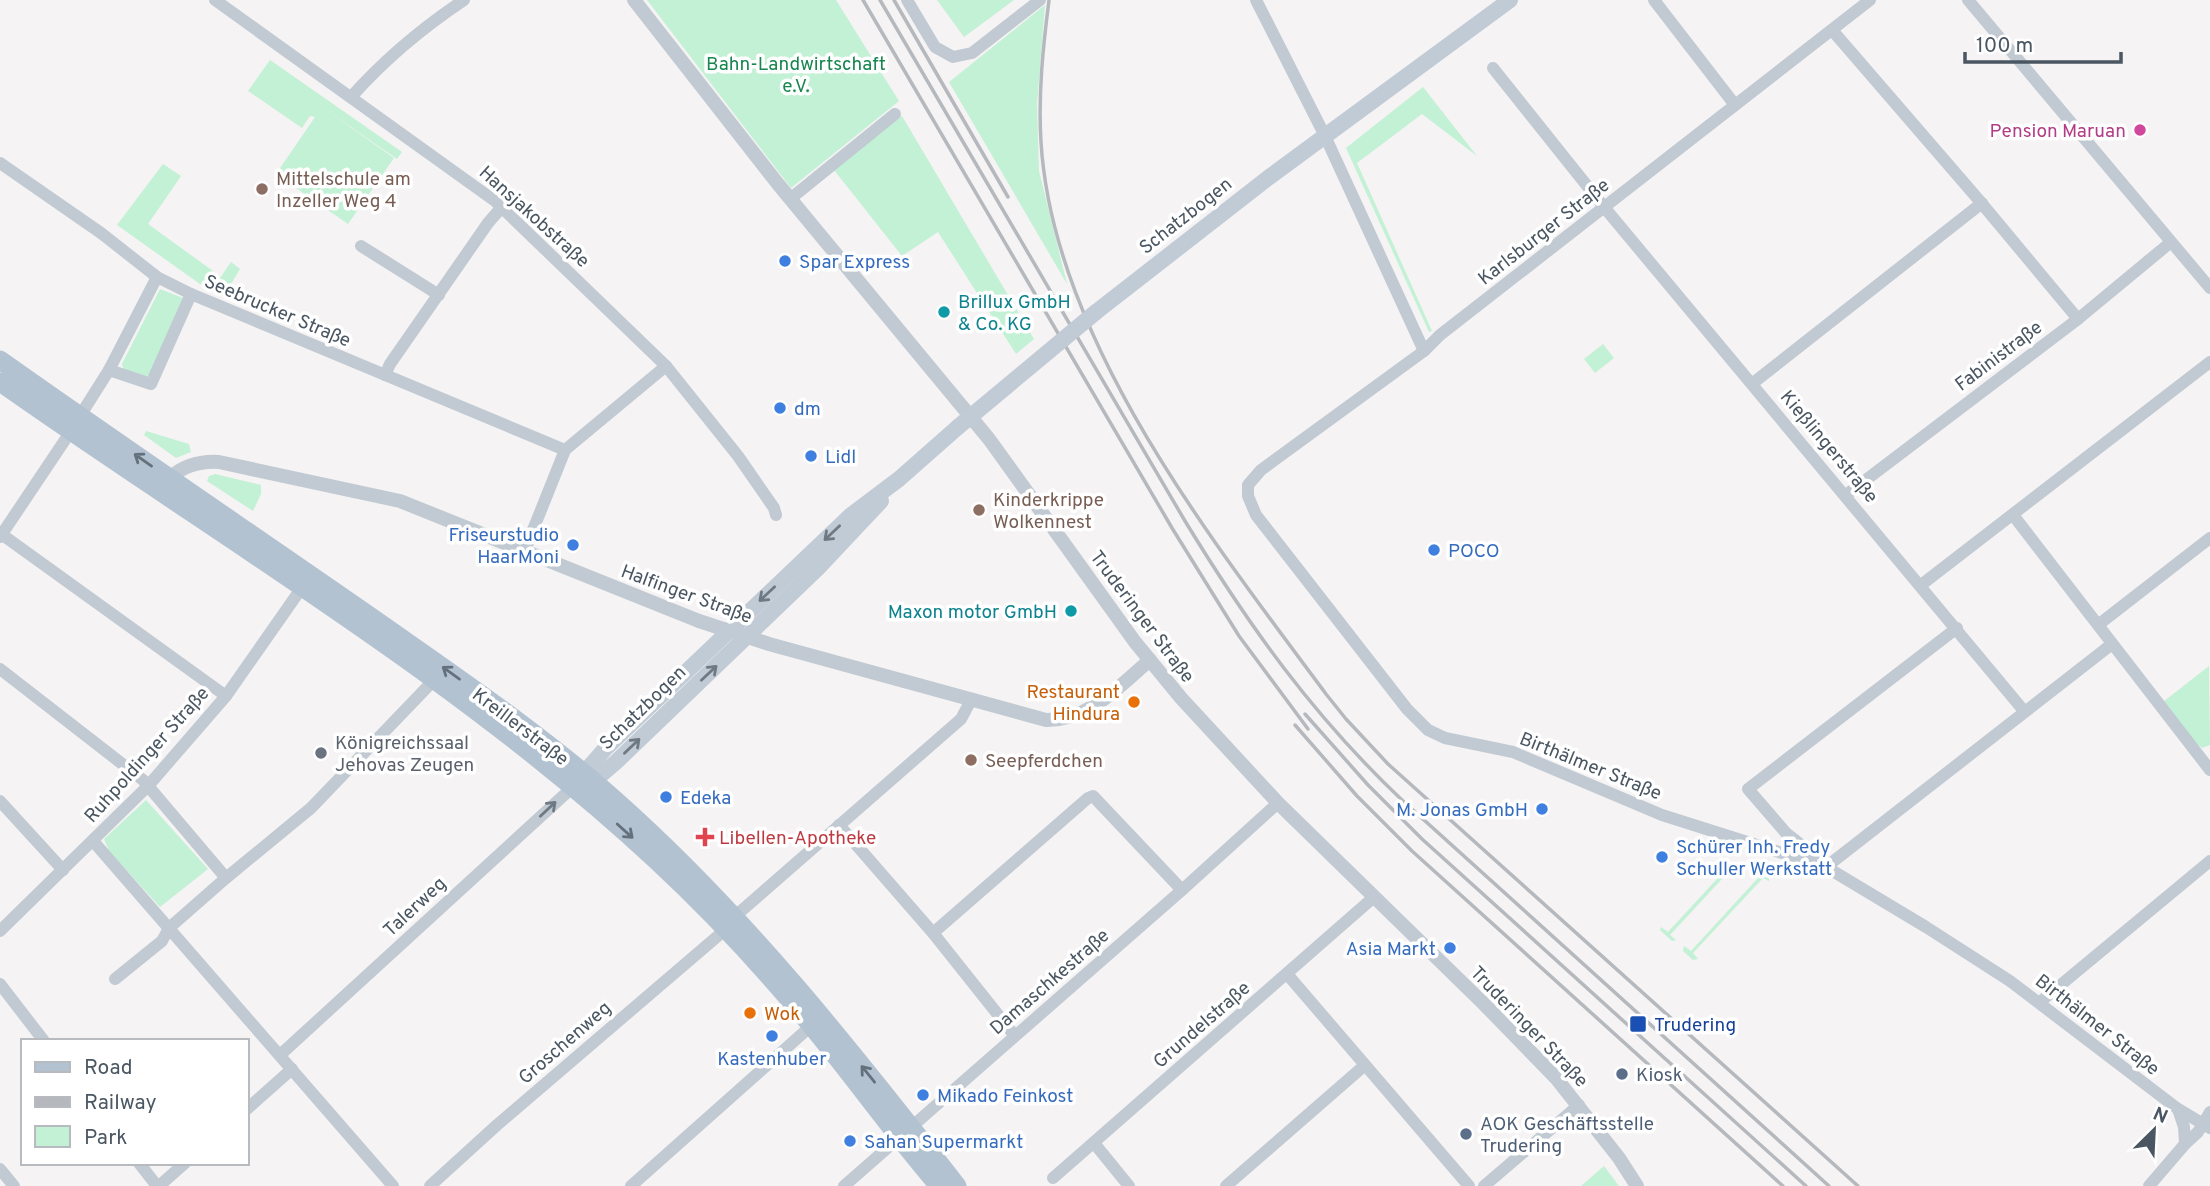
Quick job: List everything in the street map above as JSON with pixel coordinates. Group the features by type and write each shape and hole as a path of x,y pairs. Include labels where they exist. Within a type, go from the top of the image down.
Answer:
{"main road":[{"name":"Schatzbogen","path":"583,779 728,630 850,516 899,479 1096,312 1210,222 1510,0"},
{"name":"Kreillerstraße","path":"0,360 75,424"},
{"name":"Kreillerstraße","path":"0,382 75,424 177,489 443,668 583,779 658,862 729,923 821,1016 905,1133 939,1186"},
{"name":"Schatzbogen","path":"583,779 610,767 835,551 899,479"},
{"name":"Kreillerstraße","path":"177,489 303,586 433,680 583,779"},
{"name":"Kreillerstraße","path":"729,923 811,1026 905,1133 957,1186"}],"street":[{"name":"Hansjakobstraße","path":"215,0 352,96 501,208 666,366 738,456 774,508 776,515"},
{"path":"352,96 398,48 425,25 464,0"},
{"name":"Truderinger Straße","path":"634,0 790,198 1001,455 1150,660 1214,735 1278,803 1556,1078 1579,1105 1637,1186"},
{"path":"907,0 935,47 953,57 972,53 1040,0"},
{"path":"1256,0 1325,136 1424,351"},
{"path":"1654,0 1735,105"},
{"name":"Karlsburger Straße","path":"1248,496 1248,485 1261,470 1424,351 1440,335 1870,0"},
{"path":"1968,0 2210,288"},
{"path":"1832,30 2078,319"},
{"name":"Kießlingerstraße","path":"1493,68 1604,207 2024,711"},
{"path":"790,198 895,114"},
{"name":"Seebrucker Straße","path":"0,163 101,233 157,276 191,294 565,450"},
{"path":"1752,383 1982,203"},
{"path":"385,375 390,364 501,208"},
{"name":"Fabinistraße","path":"1846,495 2078,319 2171,242"},
{"path":"361,246 439,295"},
{"path":"157,276 109,370 1,535 226,696"},
{"path":"109,370 151,384 191,294"},
{"path":"1921,585 2210,362"},
{"path":"525,550 565,450 666,366"},
{"name":"Halfinger Straße","path":"177,489 201,463 225,463 400,500 684,616 1038,718 1063,720 1085,712 1150,660"},
{"name":"Birthälmer Straße","path":"1248,496 1256,515 1407,709 1428,730 1445,738 1513,752 1662,815 1822,865 1926,927 2040,1002 2178,1109 2206,1126"},
{"path":"2013,515 2112,644 2207,761"},
{"path":"2098,625 2210,538"},
{"name":"Ruhpoldinger Straße","path":"0,931 148,786 226,696 303,586"},
{"name":"Birthälmer Straße","path":"1822,865 1814,855 1786,833 1748,789 1957,628"},
{"path":"1822,865 2112,644"},
{"path":"0,669 148,786 226,878"},
{"path":"116,979 162,941 169,929 226,878 312,808 433,680"},
{"name":"Groschenweg","path":"432,1185 961,719 971,700"},
{"name":"Talerweg","path":"280,1055 583,779"},
{"path":"933,933 1093,796 1182,890"},
{"path":"0,802 63,870"},
{"name":"Damaschkestraße","path":"844,1186 1278,803"},
{"path":"839,825 933,933 1015,1036"},
{"path":"1780,851 1786,833"},
{"path":"93,841 393,1186"},
{"path":"2040,1002 2210,861"},
{"name":"Grundelstraße","path":"1053,1178 1374,897"},
{"path":"1287,974 1469,1186"},
{"path":"0,984 42,1039"},
{"path":"631,1186 811,1026"},
{"path":"1226,1186 1364,1065"},
{"path":"248,1108 292,1069"},
{"path":"1485,1186 1579,1105"},
{"path":"2178,1109 2184,1127 2185,1144"},
{"path":"2149,1186 2185,1144 2206,1126 2210,1112"},
{"path":"1094,1143 1129,1186"},
{"path":"141,1165 158,1186 183,1165"},
{"path":"0,1169 14,1186"}],"green space":[{"name":"Bahn-Landwirtschaft e.V.","path":"647,0 836,0 899,101 791,188"},
{"path":"937,0 1014,0 964,37"},
{"path":"1045,5 1037,104 1039,171 1067,284 949,82"},
{"path":"270,60 402,152 397,159 321,106 394,158 348,224 276,174 315,117 310,116 302,128 248,91"},
{"path":"1423,87 1477,156 1422,114 1357,163 1432,331 1429,332 1346,148"},
{"path":"902,116 1034,339 1016,354 938,232 902,256 834,170"},
{"path":"163,164 181,176 148,224 213,271 210,280 216,284 231,262 240,269 225,294 200,284 117,225"},
{"path":"160,289 183,298 151,373 144,379 124,372 122,364"},
{"path":"1603,344 1614,358 1595,373 1584,359"},
{"path":"146,431 189,444 191,452 176,458 144,435"},
{"path":"215,474 261,485 261,494 253,511 207,481 209,476"},
{"path":"2209,666 2210,745 2202,748 2163,702"},
{"path":"146,800 208,869 160,907 109,851 104,839"},
{"path":"1722,861 1741,867 1740,872 1733,867 1670,935 1676,940 1672,941 1660,930 1661,927 1668,932 1728,867"},
{"path":"1755,871 1769,877 1769,881 1763,878 1693,953 1698,959 1693,960 1683,951 1684,946 1691,951 1758,878 1752,873"},
{"path":"1604,1166 1619,1186 1581,1186"}],"railway":[{"path":"863,0 1172,528 1239,636 1308,729"},
{"path":"880,0 1185,521 1233,597 1311,703 1370,769 1403,801 1829,1186"},
{"path":"894,0 1008,197"},
{"path":"1049,0 1040,124 1052,216 1075,290 1106,363 1145,434 1189,504 1326,694 1388,764 1858,1186"},
{"path":"1305,714 1368,785 1422,839 1806,1186"},
{"path":"1295,725 1357,796 1412,851 1783,1186"}],"place":[{"name":"Pension Maruan","path":"2140,130"},
{"name":"Mittelschule am Inzeller Weg 4","path":"262,189"},
{"name":"Spar Express","path":"785,261"},
{"name":"Brillux GmbH & Co. KG","path":"944,312"},
{"name":"dm","path":"780,408"},
{"name":"Lidl","path":"811,456"},
{"name":"Kinderkrippe Wolkennest","path":"979,510"},
{"name":"Friseurstudio HaarMoni","path":"573,545"},
{"name":"POCO","path":"1434,550"},
{"name":"Maxon motor GmbH","path":"1071,611"},
{"name":"Restaurant Hindura","path":"1134,702"},
{"name":"Königreichssaal Jehovas Zeugen","path":"321,753"},
{"name":"Seepferdchen","path":"971,760"},
{"name":"Edeka","path":"666,797"},
{"name":"M. Jonas GmbH","path":"1542,809"},
{"name":"Libellen-Apotheke","path":"705,837"},
{"name":"Schürer Inh. Fredy Schuller Werkstatt","path":"1662,857"},
{"name":"Asia Markt","path":"1450,948"},
{"name":"Wok","path":"750,1013"},
{"name":"Trudering","path":"1638,1024"},
{"name":"Kastenhuber","path":"772,1036"},
{"name":"Kiosk","path":"1622,1074"},
{"name":"Mikado Feinkost","path":"923,1095"},
{"name":"AOK Geschäftsstelle Trudering","path":"1466,1134"},
{"name":"Sahan Supermarkt","path":"850,1141"}]}
